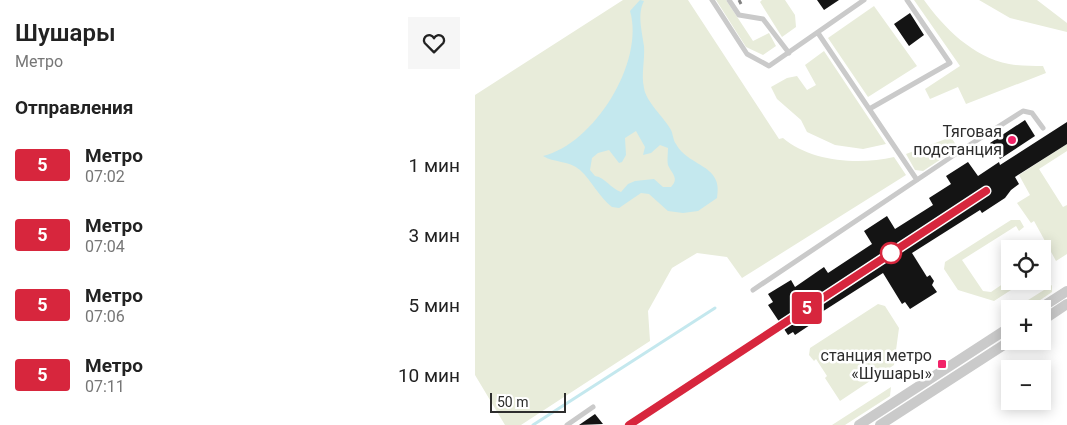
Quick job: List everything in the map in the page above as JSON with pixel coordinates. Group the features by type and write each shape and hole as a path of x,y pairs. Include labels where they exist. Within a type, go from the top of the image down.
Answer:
{"street":[{"path":"1051,303 1066,295"},
{"path":"1051,315 1067,304"},
{"path":"859,425 1001,333"},
{"path":"880,425 1001,347"}],"lane":[{"path":"712,0 747,54 769,66 863,0"},
{"path":"729,0 739,16 763,19 789,53"},
{"path":"871,108 950,64 907,0"},
{"path":"818,33 871,108 917,180"},
{"path":"753,290 1023,111 1033,113 1043,128"},
{"path":"567,425 593,407"}],"green space":[{"path":"623,0 688,0 779,139 783,138 807,152 836,160 866,161 894,157 906,175 742,278 727,257 697,253 672,268 648,311 650,341 521,425 505,425 475,375 475,95"},
{"path":"716,0 726,0 753,41 769,33 776,46 763,55 746,47"},
{"path":"762,0 785,0 795,15 796,27 782,37 760,2"},
{"path":"914,0 924,0 950,31 983,55 1009,64 1043,66 1046,73 966,104 958,87 930,99 925,89 960,66"},
{"path":"979,0 1037,0 1067,23 1067,32 1010,18"},
{"path":"874,6 917,66 868,97 828,38"},
{"path":"824,51 886,144 863,149 835,145 807,132 801,120 777,99 771,87 787,78 797,76 807,90 816,85 805,65"},
{"path":"951,137 958,148 923,171 915,170 906,154"},
{"path":"1067,144 1067,151 1039,169 1063,207 1067,205 1067,254 1056,261 1051,252 1051,240 1044,240 1034,221 1031,223 1017,203 1030,195 1019,175"},
{"path":"1011,220 1020,220 1024,227 1019,231 1016,226 962,260 983,291 991,292 1001,285 1001,290 1011,290 994,301 958,290 944,269 945,262"},
{"path":"1051,286 1052,292 1040,300 1028,300 1044,290 1051,290"},
{"path":"878,304 885,306 899,328 894,365 840,401 825,378 827,376 816,359 814,361 809,355 810,348"},
{"path":"891,387 890,396 845,425 832,425"}],"water":[{"path":"640,0 644,1 640,17 644,46 643,78 645,93 648,99 668,125 681,152 704,167 715,178 718,187 717,198 698,211 683,213 668,211 649,194 641,193 619,208 612,207 603,199 580,170 543,156 562,148 580,135 597,118 611,98 623,76 630,53 633,31 630,11","holes":["636,131 645,147 643,155 651,153 660,145 668,148 668,165 675,178 674,184 671,187 663,187 654,179 635,181 628,184 621,192 595,176 590,170 592,158 598,153 609,150 619,163 622,162 626,155 625,138"]}],"building":[{"path":"817,0 839,0 824,10"},
{"path":"910,13 924,35 909,46 894,24"},
{"name":"Тяговая подстанция","path":"1025,120 1035,136 1000,159 990,143"},
{"path":"1067,122 1067,144 1015,177 1019,184 1005,198 982,213 980,210 912,253 927,277 930,275 934,281 932,285 937,292 910,309 905,302 902,304 883,273 814,317 816,321 795,335 793,332 788,335 768,305 773,302 768,294 791,280 795,287 824,267 828,273 872,244 864,231 887,216 895,229 933,205 929,198 951,184 946,176 968,162 978,176 999,162 1000,165"},
{"path":"595,414 603,424 579,425"}],"waterway":[{"path":"533,425 715,308"}],"railway":[{"path":"739,0 741,4"}],"metro line":[{"name":"5","path":"629,425 986,191"}],"place":[{"name":"Тяговая подстанция","path":"1012,140"},
{"name":"станция метро «Шушары»","path":"942,364"}]}
